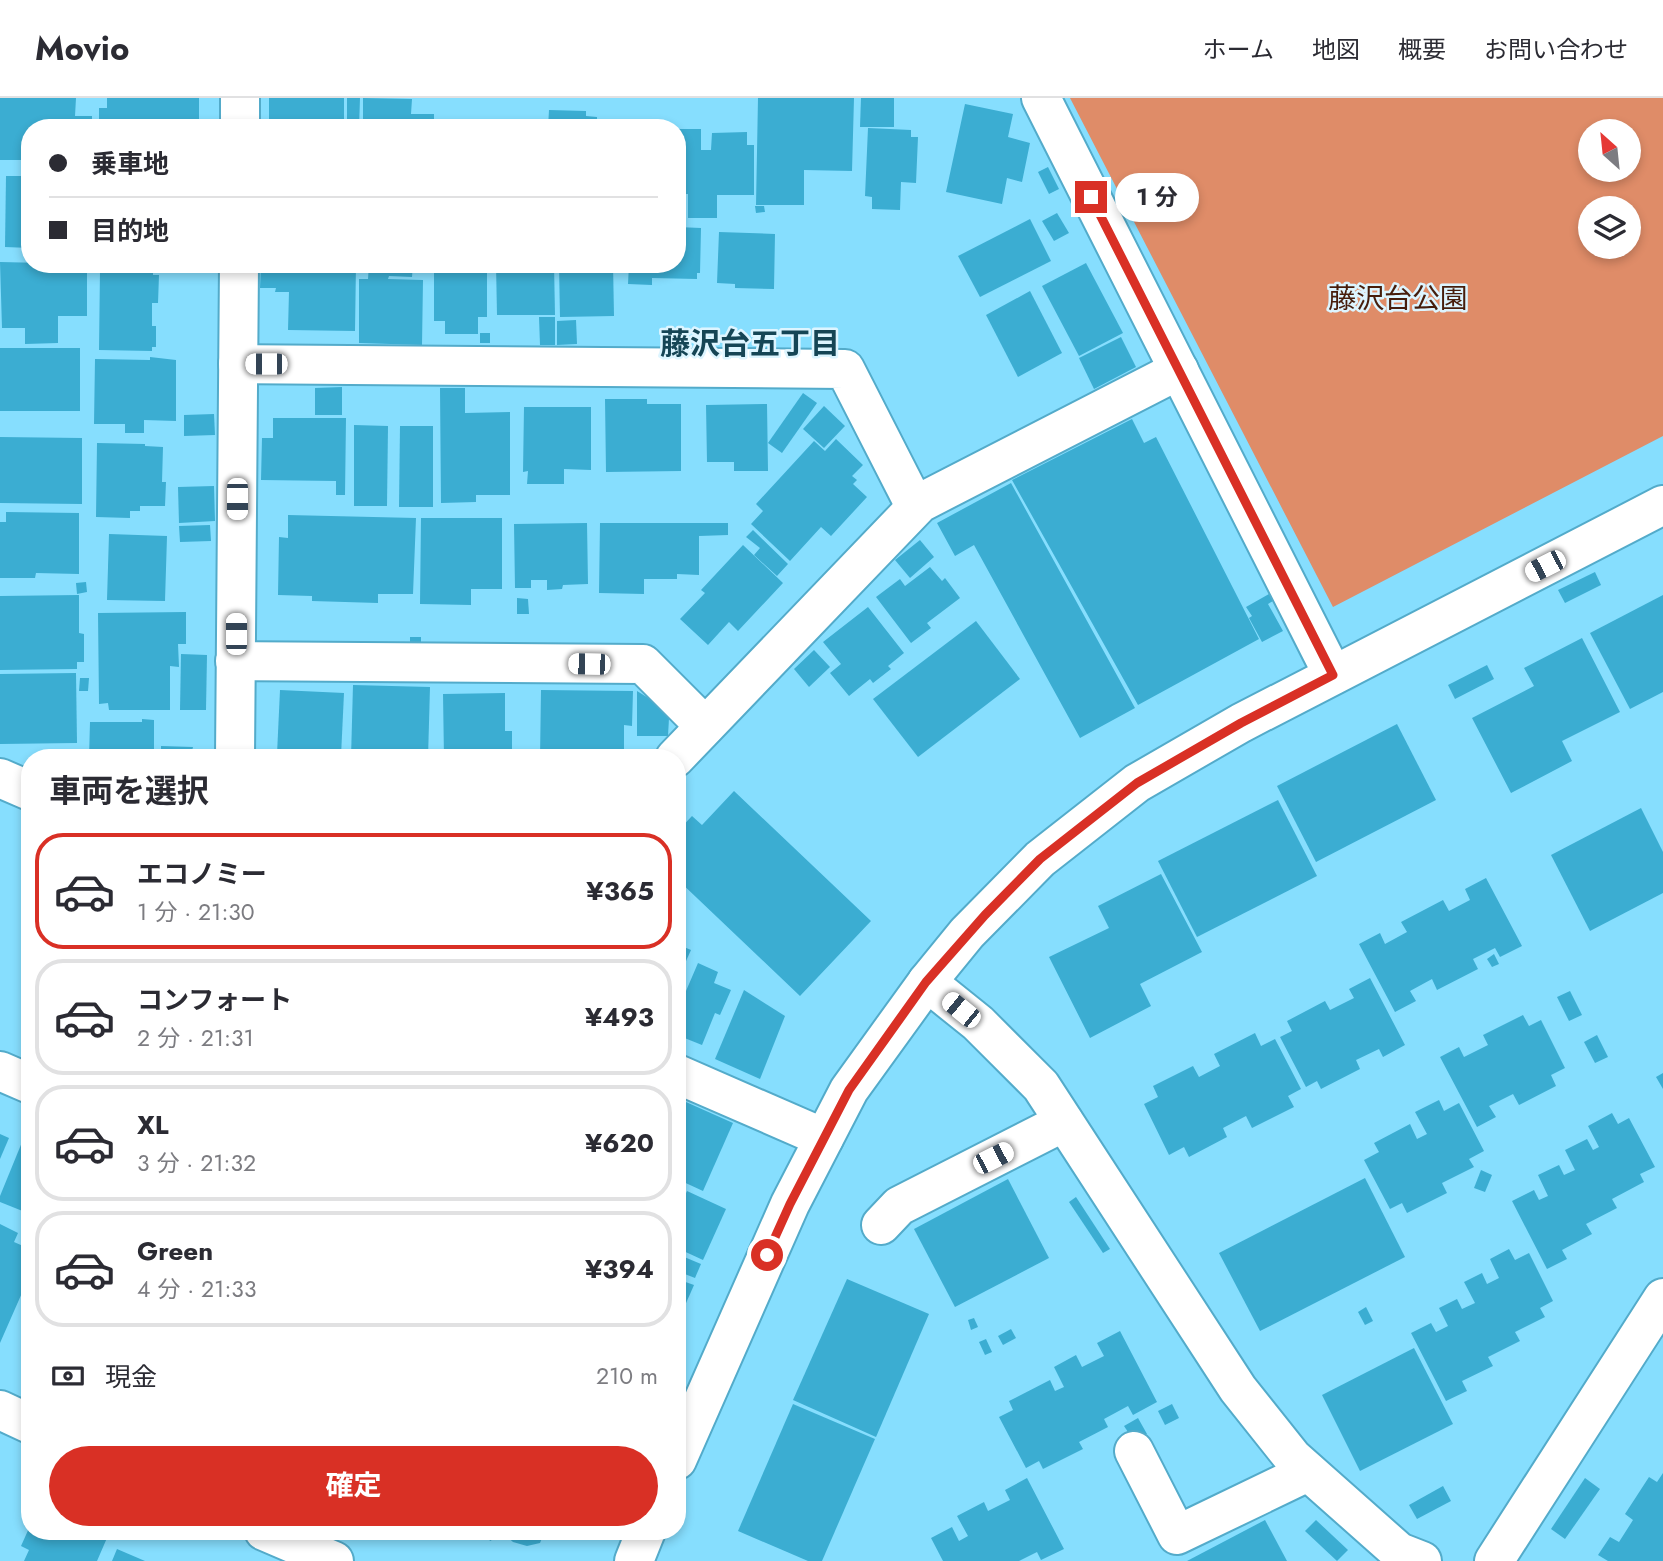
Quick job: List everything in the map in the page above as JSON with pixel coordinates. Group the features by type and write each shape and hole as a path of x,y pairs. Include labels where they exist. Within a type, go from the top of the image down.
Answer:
{"street":[{"path":"240,98 240,119"},
{"path":"1041,98 1333,675"},
{"path":"235,749 239,273"},
{"path":"238,364 845,369 915,506"},
{"path":"683,749 915,506 1179,370"},
{"path":"686,1440 790,1204 849,1090 926,982 967,933 1040,859 1137,783 1241,723 1663,505"},
{"path":"235,661 643,664 705,726"},
{"path":"0,778 21,787"},
{"path":"926,982 978,1023 1041,1086 1238,1389 1293,1458 1399,1552 1422,1561"},
{"path":"0,1071 21,1080"},
{"path":"686,1078 824,1138"},
{"path":"881,1225 900,1206 1064,1122"},
{"path":"1494,1561 1663,1298"},
{"path":"0,1410 21,1420"},
{"path":"1134,1451 1177,1535 1308,1472"},
{"path":"286,1540 334,1561"},
{"path":"634,1561 642,1540"}],"green space":[{"name":"藤沢台公園","path":"1070,98 1663,98 1663,436 1333,607"}],"building":[{"path":"0,98 76,98 75,116 92,116 92,119 21,119 21,160 0,160"},
{"path":"107,98 199,98 199,119 99,119 99,108 107,108"},
{"path":"269,98 344,98 344,119 269,119"},
{"path":"347,98 360,98 359,119 347,119"},
{"path":"363,98 412,99 411,114 434,114 434,119 363,119"},
{"path":"758,98 854,98 852,171 804,170 804,205 756,205"},
{"path":"861,98 894,98 894,127 860,127"},
{"path":"965,104 1013,114 1008,137 1030,143 1022,182 1007,178 1002,204 946,192"},
{"path":"549,110 586,111 586,116 597,117 597,119 548,119"},
{"path":"868,128 911,130 911,137 918,137 916,183 901,182 900,210 872,209 872,197 865,196"},
{"path":"686,129 701,129 701,150 711,150 712,133 747,132 747,145 754,145 754,195 717,195 717,218 688,218"},
{"path":"1048,167 1059,189 1049,194 1038,172"},
{"path":"6,176 21,176 21,248 5,247"},
{"path":"755,206 764,206 765,212 756,213"},
{"path":"1057,213 1069,233 1054,241 1042,221"},
{"path":"1030,219 1051,261 980,297 958,256"},
{"path":"686,227 701,228 700,273 697,273 697,279 652,278 652,285 628,284 629,273 686,273"},
{"path":"719,232 775,234 774,289 735,288 735,284 717,283"},
{"path":"0,262 21,262 21,273 87,273 87,316 58,316 58,343 25,344 25,328 2,328"},
{"path":"1086,263 1123,333 1079,356 1042,286"},
{"path":"100,273 159,275 158,303 152,303 156,347 152,347 152,351 99,350"},
{"path":"261,273 356,273 355,331 288,330 289,292 275,292 276,288 260,288"},
{"path":"368,273 412,273 412,277 389,276 388,279 423,280 422,345 359,343 359,279 368,279"},
{"path":"434,273 487,273 487,317 478,317 478,334 445,334 445,321 434,321"},
{"path":"496,273 554,273 555,315 497,315"},
{"path":"559,273 613,273 614,316 560,317"},
{"path":"1030,291 1062,353 1018,377 986,315"},
{"path":"539,317 555,317 555,345 540,345"},
{"path":"576,320 577,344 557,345 557,321"},
{"path":"480,333 490,333 490,343 480,343"},
{"path":"1121,337 1136,367 1094,389 1079,358"},
{"path":"0,348 80,348 80,411 0,411"},
{"path":"150,357 176,360 176,421 144,420 144,433 125,433 125,424 94,424 95,359 150,360"},
{"path":"342,387 342,415 315,415 315,388"},
{"path":"440,388 465,388 465,413 510,412 510,495 476,495 476,502 441,503"},
{"path":"803,393 817,403 782,453 768,443"},
{"path":"605,399 647,399 647,404 681,404 681,471 606,472"},
{"path":"767,404 768,471 734,471 734,462 707,462 706,405"},
{"path":"824,406 845,426 824,448 803,429"},
{"path":"524,407 591,407 591,470 564,469 564,484 527,484 528,471 523,472"},
{"path":"214,414 215,435 184,436 184,415"},
{"path":"273,418 346,418 345,495 336,495 336,481 261,480 262,438 273,438"},
{"path":"1132,419 1144,443 1156,437 1259,639 1138,705 1012,480"},
{"path":"354,425 388,426 387,506 354,506"},
{"path":"400,426 433,426 433,507 399,507"},
{"path":"0,437 82,438 82,504 0,503"},
{"path":"836,439 863,465 852,476 857,480 853,484 867,497 831,536 821,527 790,561 751,524 763,511 756,504 814,441 825,451"},
{"path":"97,443 163,447 162,482 166,482 165,506 140,506 140,511 130,511 130,518 96,517"},
{"path":"1011,483 1135,708 1080,738 974,545 955,556 937,523"},
{"path":"214,486 215,521 179,523 178,487"},
{"path":"6,512 79,513 79,574 36,573 35,578 0,578 0,522 6,522"},
{"path":"288,515 416,518 413,594 378,594 378,603 312,601 312,596 278,595 279,537 288,538"},
{"path":"421,518 502,518 502,589 471,589 471,605 420,604"},
{"path":"587,523 588,584 563,585 562,589 547,590 547,580 531,580 531,588 515,588 514,524"},
{"path":"600,523 728,523 728,535 699,536 699,575 677,574 677,579 644,579 644,594 599,593"},
{"path":"210,525 211,541 180,542 179,526"},
{"path":"753,530 788,564 777,576 754,555 760,548 746,537"},
{"path":"109,534 167,536 165,601 107,600"},
{"path":"920,540 934,557 910,578 895,560"},
{"path":"743,545 783,583 738,631 729,622 708,645 680,619 705,593 701,590"},
{"path":"930,567 942,581 945,578 960,598 927,623 931,628 911,643 876,597 900,579 905,586"},
{"path":"1595,572 1601,585 1565,603 1558,590"},
{"path":"86,582 87,592 77,594 76,583"},
{"path":"1269,594 1273,601 1268,604 1283,631 1262,642 1246,607"},
{"path":"79,595 79,633 84,634 84,662 77,662 77,669 0,670 0,596"},
{"path":"1663,595 1663,692 1630,709 1590,633"},
{"path":"517,598 528,599 529,614 517,614"},
{"path":"868,607 904,653 888,666 891,669 873,683 870,679 849,696 830,673 841,664 823,642"},
{"path":"186,612 186,644 178,644 179,667 170,666 170,710 109,710 108,703 99,704 98,613"},
{"path":"976,621 1020,679 918,757 873,699"},
{"path":"410,637 421,637 421,643 410,643"},
{"path":"1582,638 1620,712 1562,741 1572,761 1511,793 1472,718 1534,686 1524,668"},
{"path":"814,650 830,667 809,687 794,669"},
{"path":"181,654 207,655 206,710 180,710"},
{"path":"1487,665 1494,679 1455,699 1448,685"},
{"path":"76,673 77,743 0,744 0,674"},
{"path":"80,678 89,678 88,691 79,691"},
{"path":"353,685 430,687 428,749 351,749"},
{"path":"280,690 344,693 341,749 277,749"},
{"path":"541,690 633,691 632,726 624,725 624,749 540,749"},
{"path":"637,691 658,704 669,718 668,736 637,736"},
{"path":"505,693 505,731 512,731 512,749 444,749 443,694"},
{"path":"142,719 154,720 154,749 89,749 90,722 142,722"},
{"path":"1397,724 1436,800 1316,862 1277,786"},
{"path":"161,746 193,747 192,749 161,749"},
{"path":"734,791 871,921 800,996 686,888 686,822 692,816 702,825"},
{"path":"1278,800 1317,876 1197,937 1158,861"},
{"path":"1641,808 1663,852 1663,893 1590,931 1551,855"},
{"path":"1161,874 1202,952 1140,984 1151,1006 1090,1038 1049,957 1109,928 1098,906"},
{"path":"1486,878 1522,946 1500,957 1495,948 1473,959 1478,969 1437,990 1432,979 1410,991 1416,1001 1395,1012 1359,944 1380,933 1385,944 1407,932 1401,922 1443,900 1449,911 1470,900 1465,889"},
{"path":"686,948 691,950 686,961"},
{"path":"1494,954 1499,964 1492,967 1487,959"},
{"path":"698,963 718,972 714,983 731,990 720,1015 715,1013 702,1045 686,1039 686,991"},
{"path":"1370,978 1405,1045 1383,1057 1379,1049 1356,1060 1360,1069 1321,1089 1317,1081 1306,1087 1280,1037 1292,1031 1287,1021 1325,1001 1330,1010 1354,998 1349,989"},
{"path":"744,990 785,1016 760,1079 715,1059"},
{"path":"1570,991 1582,1015 1569,1021 1557,997"},
{"path":"1523,1015 1529,1026 1541,1020 1565,1068 1551,1075 1556,1086 1519,1105 1513,1094 1489,1106 1496,1117 1477,1127 1440,1057 1459,1047 1464,1057 1488,1045 1483,1035"},
{"path":"1255,1033 1261,1046 1275,1039 1301,1089 1288,1096 1294,1107 1252,1128 1246,1116 1223,1128 1227,1137 1189,1157 1184,1147 1169,1155 1144,1104 1158,1097 1153,1086 1193,1066 1199,1077 1220,1066 1214,1054"},
{"path":"1597,1035 1608,1057 1595,1063 1584,1042"},
{"path":"1663,1073 1663,1089 1656,1077"},
{"path":"1439,1100 1444,1111 1459,1103 1484,1151 1469,1159 1474,1167 1442,1183 1447,1193 1407,1213 1402,1203 1390,1209 1364,1160 1379,1152 1374,1143 1410,1124 1417,1139 1427,1134 1415,1112"},
{"path":"686,1102 733,1123 703,1191 686,1183"},
{"path":"1612,1113 1618,1124 1629,1118 1655,1167 1640,1174 1644,1182 1612,1199 1617,1208 1586,1224 1592,1234 1562,1250 1567,1259 1547,1269 1512,1201 1534,1190 1539,1200 1548,1196 1538,1175 1559,1165 1564,1175 1575,1170 1565,1150 1587,1139 1593,1150 1599,1147 1588,1126"},
{"path":"0,1134 9,1138 0,1159"},
{"path":"21,1145 21,1210 0,1202"},
{"path":"1481,1170 1492,1175 1485,1192 1474,1188"},
{"path":"1365,1178 1405,1257 1260,1331 1219,1253"},
{"path":"1008,1179 1049,1258 955,1307 914,1229"},
{"path":"687,1191 726,1209 703,1260 686,1252"},
{"path":"1076,1197 1110,1249 1103,1253 1069,1202"},
{"path":"0,1224 18,1233 14,1242 21,1245 21,1295 0,1343"},
{"path":"1509,1249 1515,1260 1529,1253 1553,1301 1540,1308 1545,1317 1515,1332 1520,1341 1488,1357 1493,1366 1462,1381 1467,1391 1446,1401 1411,1333 1431,1323 1436,1332 1448,1326 1439,1308 1457,1299 1462,1309 1475,1303 1464,1282 1482,1273 1487,1284 1499,1278 1490,1259"},
{"path":"686,1258 701,1264 695,1278 686,1274"},
{"path":"847,1279 929,1314 876,1437 793,1400"},
{"path":"686,1282 694,1285 686,1303"},
{"path":"1366,1307 1373,1321 1365,1325 1358,1312"},
{"path":"974,1318 978,1327 971,1330 968,1320"},
{"path":"1011,1329 1016,1338 1003,1345 998,1336"},
{"path":"1120,1331 1157,1402 1133,1415 1128,1406 1104,1419 1108,1427 1079,1442 1083,1449 1043,1469 1039,1461 1026,1468 999,1417 1013,1410 1009,1401 1050,1380 1055,1391 1064,1387 1054,1367 1076,1355 1082,1367 1104,1356 1097,1343"},
{"path":"986,1339 992,1352 985,1355 979,1342"},
{"path":"1414,1348 1453,1424 1360,1471 1322,1395"},
{"path":"793,1404 875,1439 822,1561 808,1561 738,1531"},
{"path":"1172,1404 1179,1418 1165,1425 1158,1411"},
{"path":"1138,1418 1147,1434 1134,1441 1124,1426"},
{"path":"1663,1473 1663,1561 1608,1561 1598,1555 1610,1537 1619,1542 1633,1520 1625,1514 1649,1477 1657,1482"},
{"path":"1027,1478 1064,1549 1041,1560 1037,1552 1019,1561 943,1561 931,1538 952,1527 959,1541 968,1536 957,1516 984,1502 988,1511 1010,1500 1005,1490"},
{"path":"1585,1478 1600,1489 1565,1539 1551,1529"},
{"path":"1443,1486 1451,1501 1417,1519 1409,1505"},
{"path":"1265,1520 1287,1561 1187,1561"},
{"path":"1316,1520 1348,1550 1337,1561 1305,1531"},
{"path":"24,1540 106,1540 97,1561 24,1561 29,1550 21,1546"},
{"path":"511,1540 541,1540 540,1543 527,1546"},
{"path":"117,1549 145,1561 112,1561"}],"district":[{"name":"藤沢台五丁目","path":"750,343"}],"route":[{"path":"767,1255 790,1204 849,1090 926,982 967,933 1040,859 1137,783 1241,723 1333,675 1091,197"}]}
